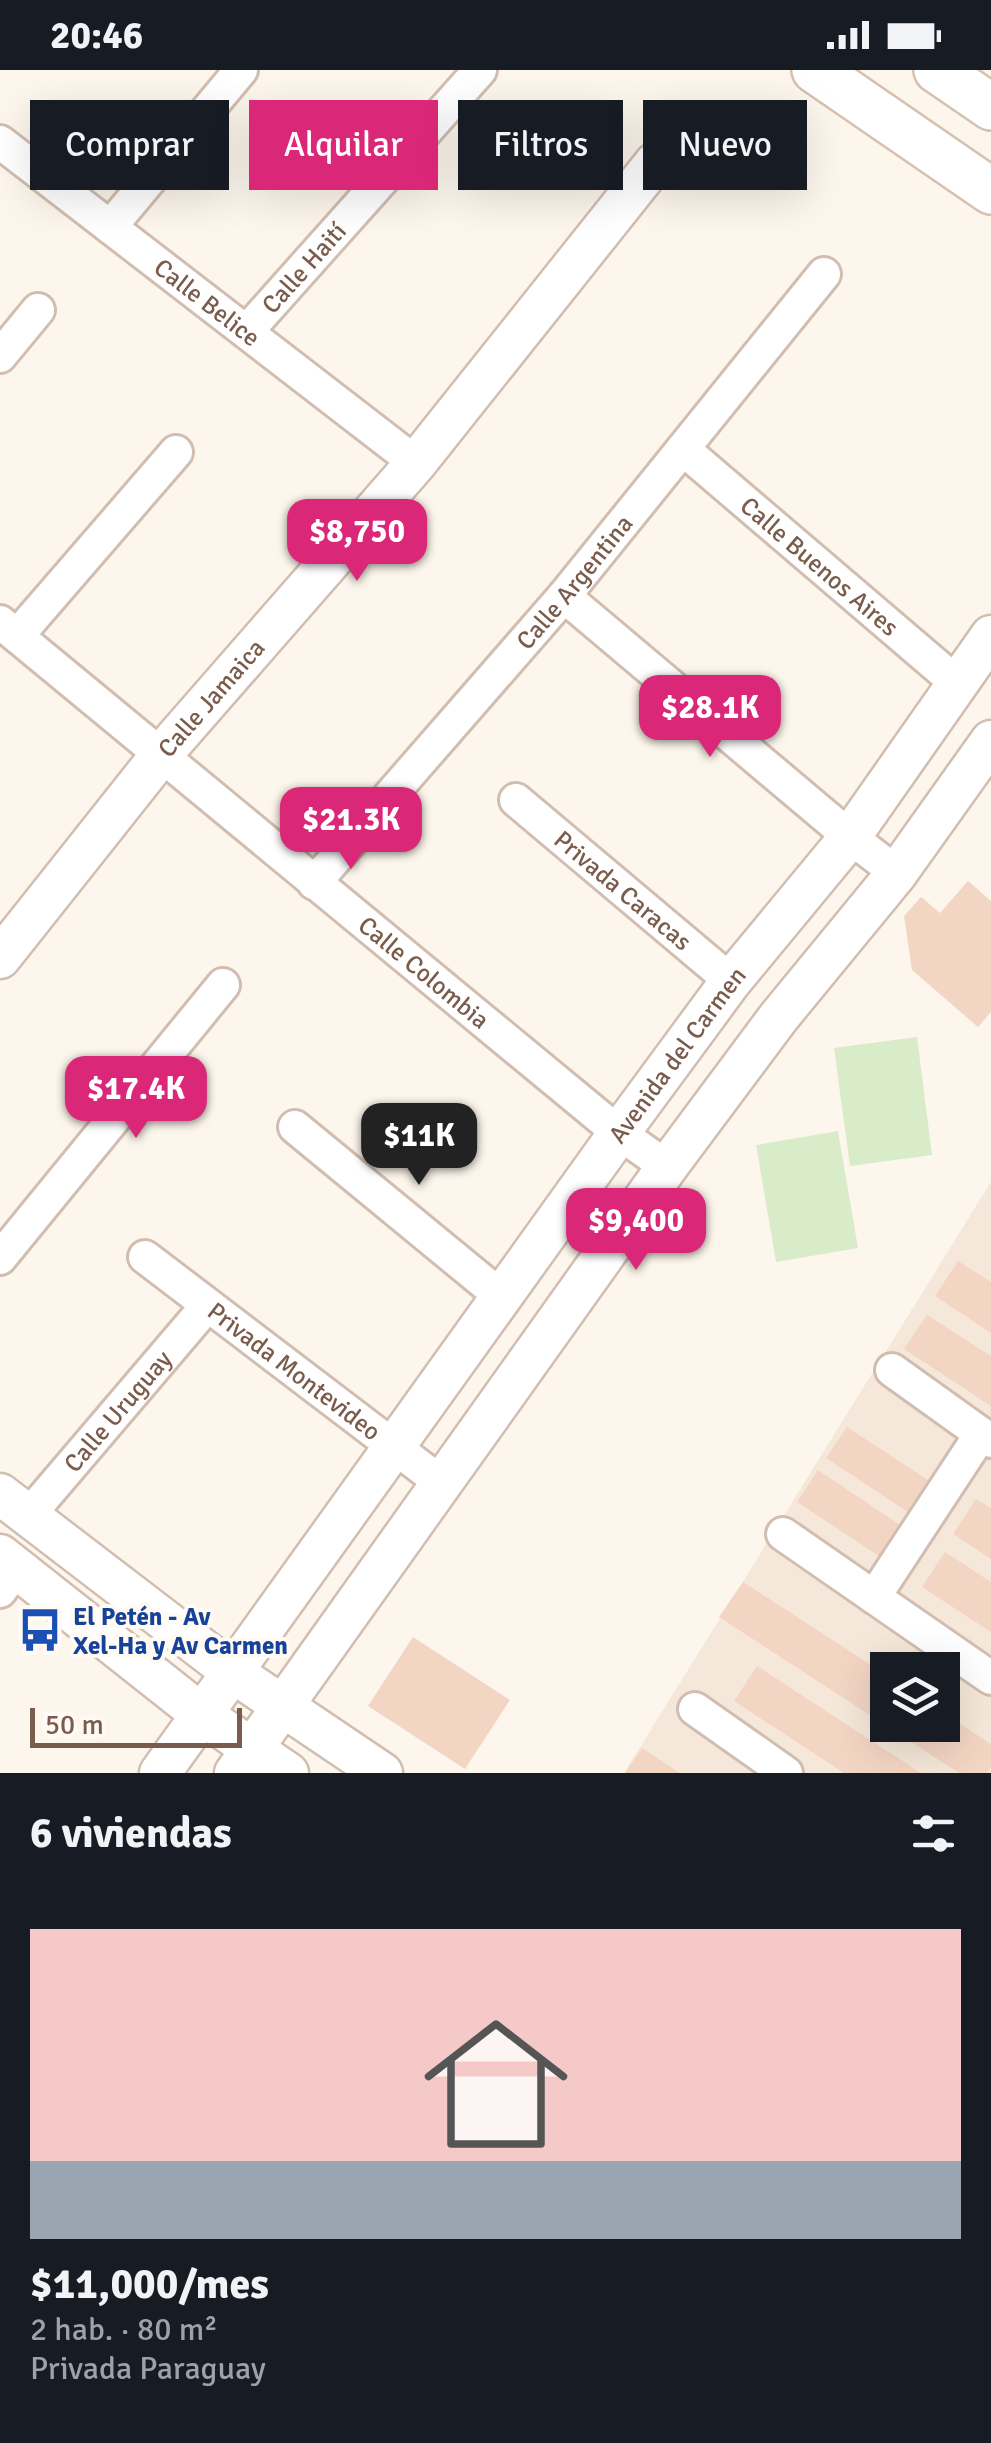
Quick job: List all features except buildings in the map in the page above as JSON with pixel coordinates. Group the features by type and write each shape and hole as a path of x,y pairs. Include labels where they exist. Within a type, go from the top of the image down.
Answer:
{"main road":[{"path":"815,70 991,191"},
{"path":"937,70 991,107"}],"street":[{"path":"110,227 241,70"},
{"name":"Calle Haití","path":"247,331 480,70"},
{"name":"Calle Belice","path":"0,142 416,464"},
{"name":"Calle Jamaica","path":"0,958 161,755 416,464 643,177"},
{"name":"Calle Argentina","path":"314,883 564,596 824,274"},
{"path":"0,356 38,310"},
{"name":"Calle Buenos Aires","path":"683,449 958,684"},
{"path":"8,629 176,452"},
{"path":"564,596 897,873"},
{"name":"Calle Colombia","path":"8,629 618,1133 668,1167"},
{"name":"Avenida del Carmen","path":"160,1773 395,1450 618,1133 730,981 850,837 991,636"},
{"path":"244,1761 668,1167 778,1018 897,873 991,740"},
{"name":"Privada Caracas","path":"516,800 730,981"},
{"path":"0,1258 223,984"},
{"path":"295,1127 503,1298"},
{"name":"Privada Montevideo","path":"144,1257 443,1484"},
{"name":"Calle Uruguay","path":"14,1505 206,1307"},
{"path":"874,1597 986,1438 892,1370"},
{"path":"14,1505 231,1672 382,1773"},
{"path":"784,1534 991,1678"},
{"path":"6,1572 201,1714 244,1761 288,1773"},
{"path":"694,1709 786,1773"}],"shaded area":[{"path":"991,1182 991,1773 624,1773"}],"green space":[{"path":"917,1037 932,1155 850,1166 834,1048"},
{"path":"838,1131 858,1248 776,1262 756,1145"}],"place":[{"name":"El Petén - Av Xel-Ha y Av Carmen","path":"40,1630"}]}
